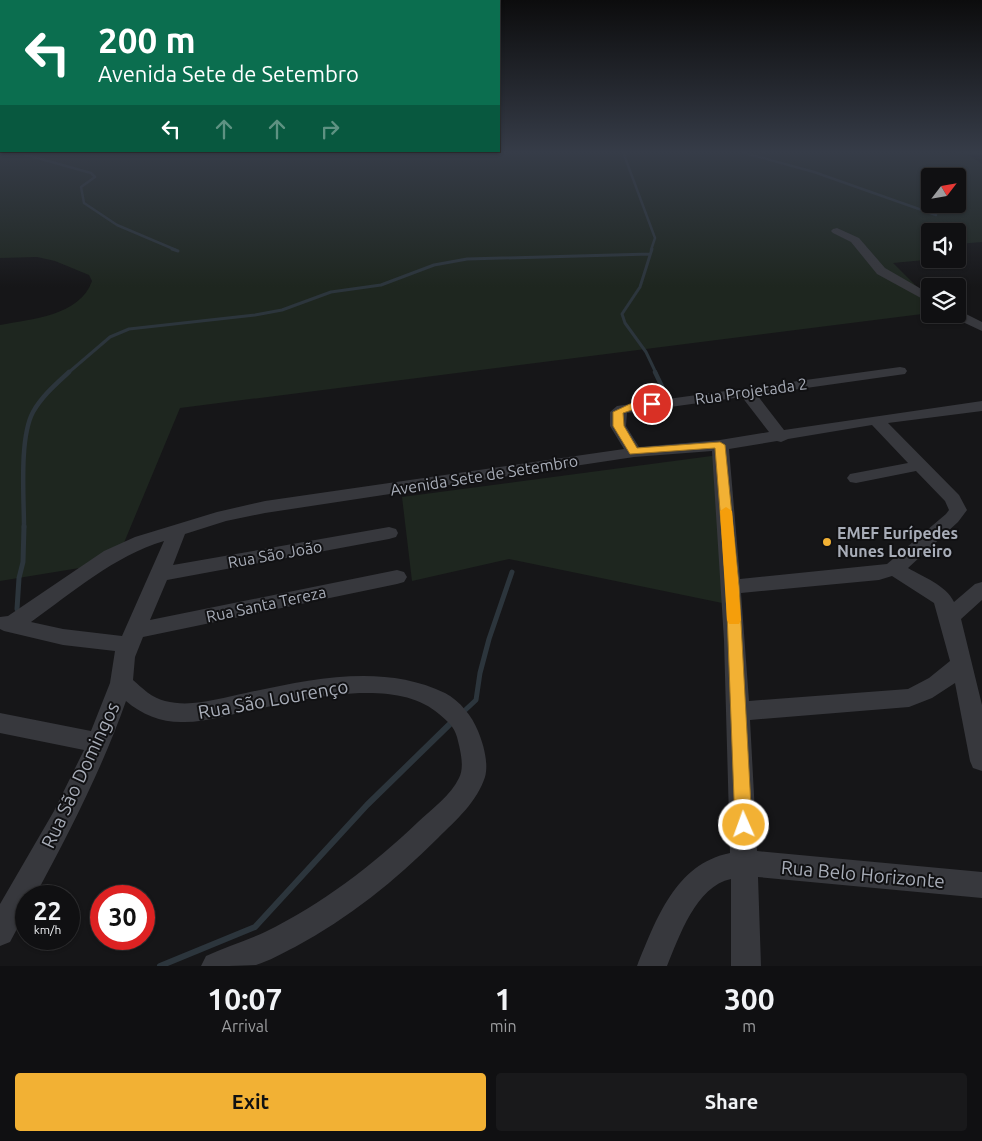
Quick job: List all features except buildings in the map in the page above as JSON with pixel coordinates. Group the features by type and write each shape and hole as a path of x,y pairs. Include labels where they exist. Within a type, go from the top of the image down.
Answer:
{"street":[{"path":"837,231 855,240 881,271 921,294"},
{"path":"966,319 982,327"},
{"name":"Rua Projetada 2","path":"634,452 618,426 618,412 633,406 900,371"},
{"path":"746,392 781,436"},
{"name":"Avenida Sete de Setembro","path":"6,624 111,556 142,541 223,516 266,507 634,452 720,445 876,420 982,406"},
{"path":"732,586 879,573 894,569 952,518 958,510 953,499 922,465 876,420"},
{"path":"720,445 732,586 739,711 745,863 746,966"},
{"path":"856,478 922,465"},
{"name":"Rua São Domingos","path":"0,932 63,819 99,743 121,684 124,657 178,529"},
{"name":"Rua São João","path":"160,574 390,533"},
{"path":"894,569 936,593 943,600 950,617 962,664 982,760"},
{"name":"Rua Santa Tereza","path":"6,624 63,637 132,638 397,577"},
{"path":"950,617 982,589"},
{"path":"739,711 909,698 924,693 939,684 962,664"},
{"name":"Rua São Lourenço","path":"121,684 144,704 163,711 194,714 329,687 375,684 408,689 440,700 460,718 470,740 474,769 463,796 393,865 356,895 316,921 274,944 216,966"},
{"path":"0,723 99,743"},
{"name":"Rua Belo Horizonte","path":"652,966 685,898 703,878 721,868 745,863 982,885"}],"shaded area":[{"path":"0,197 921,197 921,213 966,213 966,197 982,197 982,242 966,243 966,223 921,223 921,260 893,263 921,291 921,314 180,408 116,562 0,581 0,325 53,314 77,302 86,293 92,281 89,275 55,261 37,257 0,258"},
{"path":"719,455 727,604 509,559 412,581 402,497"}],"waterway":[{"path":"83,197 84,203 117,225 176,250"},
{"path":"640,197 655,238 651,250"},
{"path":"885,197 936,215"},
{"path":"172,249 178,251"},
{"path":"652,249 640,287 622,314 625,323 646,352 656,373"},
{"path":"68,373 110,337 129,329 255,315 282,310 331,292 381,285 434,265 467,259 650,254"},
{"path":"24,527 23,468 29,423 33,412 41,401 69,372"},
{"path":"655,372 668,399"},
{"path":"17,609 19,578 23,562 24,527"},
{"path":"461,714 476,700 480,673 489,639 512,572"},
{"path":"160,966 255,927 367,805 453,721"}],"slow traffic":[{"path":"726,511 734,620"}],"place":[{"name":"EMEF Eurípedes Nunes Loureiro","path":"827,542"}],"route":[{"path":"652,404 633,406 618,412 618,426 634,452 720,445 732,586 744,825"}]}
